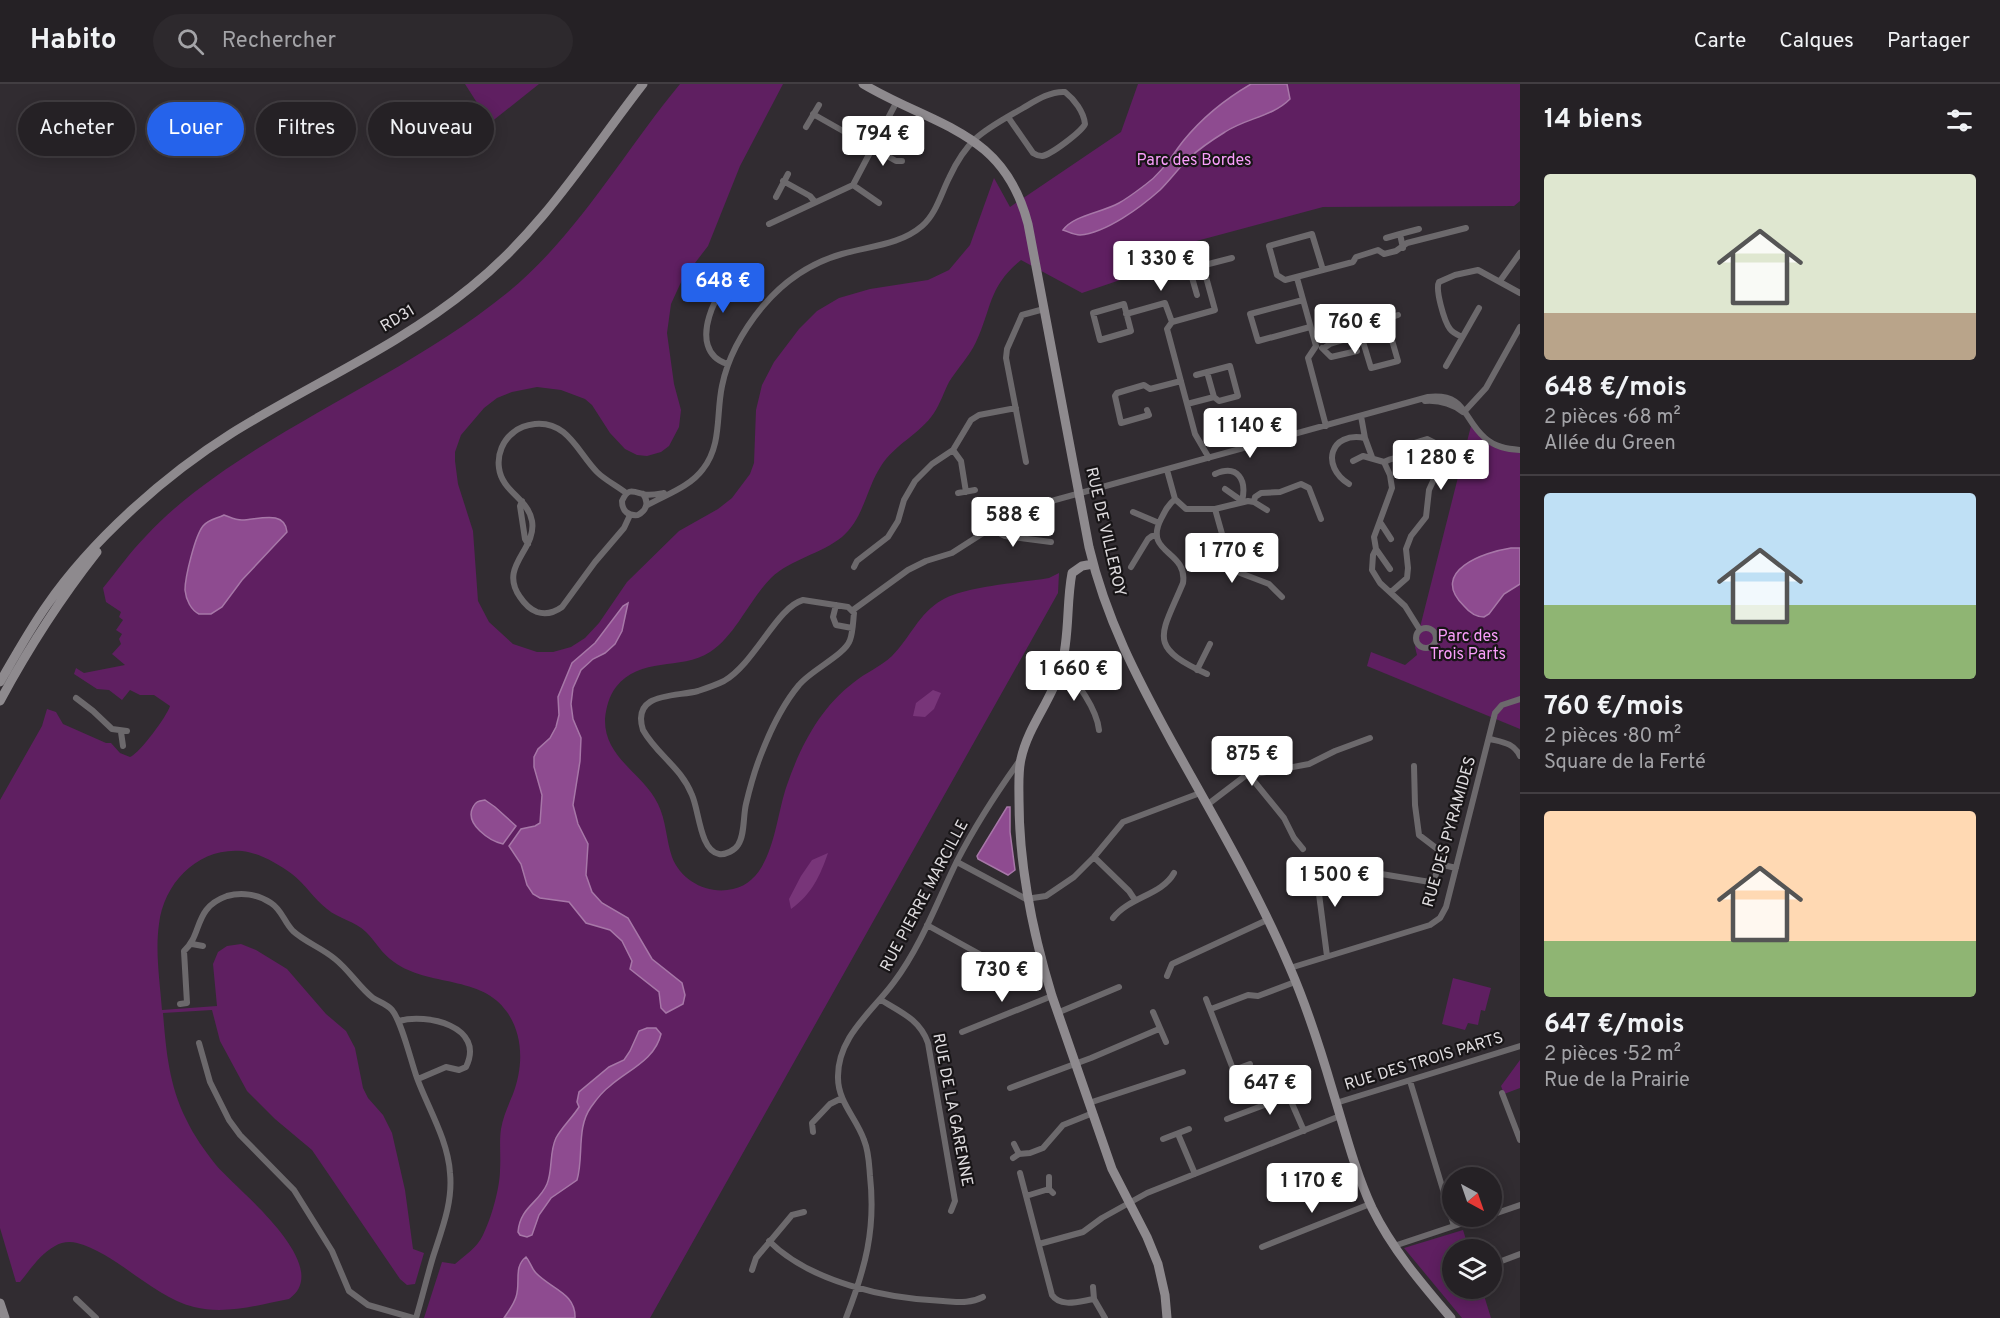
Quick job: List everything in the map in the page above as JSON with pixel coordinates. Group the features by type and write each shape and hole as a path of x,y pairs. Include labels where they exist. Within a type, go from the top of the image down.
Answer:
{"street":[{"name":"RD31","path":"0,682 52,597 84,558 118,524 159,486 210,448 403,335 471,288 500,263 550,209 643,84"},
{"name":"RUE DE VILLEROY","path":"863,84 896,103 951,127 972,141 1000,165 1020,198 1028,224 1093,564 1109,616 1134,672 1207,805 1290,968 1370,1204 1394,1246 1447,1317"},
{"path":"668,493 643,494 635,490 626,493 622,506 630,515 638,515 646,506 695,478 709,461 716,438 720,399 728,364 737,344 753,319 772,296 791,279 829,258 896,241 923,225 933,213 949,176 972,141 982,132 1008,117 1048,95 1065,92 1072,98 1083,115 1085,124 1081,131 1046,155 1038,156 1033,153 1008,117"},
{"path":"769,224 853,185 896,103"},
{"path":"806,127 819,105"},
{"path":"813,114 896,161 902,161"},
{"path":"776,196 788,174"},
{"path":"783,181 810,196 815,202"},
{"path":"853,185 879,203"},
{"path":"1323,270 1312,234 1269,246 1280,278 1285,280 1297,278 1353,262 1356,257 1378,250 1384,254 1402,248 1407,243 1466,228"},
{"path":"1386,238 1419,229"},
{"path":"1400,234 1402,248"},
{"path":"1500,281 1520,253"},
{"path":"1196,267 1232,258"},
{"path":"1196,267 1206,277 1215,310 1172,322 1167,329 1195,434 1209,458"},
{"path":"1196,267 1193,280 1197,295"},
{"path":"728,364 719,362 711,352 706,340 706,327 712,309 725,286 735,273 744,268"},
{"path":"1462,337 1453,332 1447,323 1437,285 1445,279 1481,270 1520,293"},
{"path":"1193,280 1206,277"},
{"path":"1297,278 1316,346"},
{"path":"1303,300 1250,314 1258,341 1310,327"},
{"path":"1126,314 1165,303 1172,322"},
{"path":"1124,304 1126,314 1131,331 1100,340 1093,313 1124,304"},
{"path":"1446,366 1479,308"},
{"path":"1026,462 1006,358 1007,349 1022,315 1044,309"},
{"path":"1316,346 1324,348 1361,335 1366,333 1373,323 1398,315"},
{"path":"1465,412 1486,388 1520,327"},
{"path":"1361,335 1371,368 1398,361 1389,330"},
{"path":"1316,346 1308,358 1326,426"},
{"path":"1324,348 1327,355 1334,358 1357,351"},
{"path":"1196,375 1207,372 1230,366 1238,396 1219,401 1214,397 1207,372"},
{"path":"1147,410 1149,415 1121,423 1114,401 1115,396 1117,393 1144,385 1150,389 1181,381"},
{"path":"853,610 908,570 926,561 952,553 1019,510 1415,401 1440,396 1454,400 1483,437 1492,444 1502,448 1520,450"},
{"path":"1187,404 1214,397"},
{"path":"854,567 857,561 881,543 893,530 908,491 922,472 953,450 975,417 1016,408"},
{"path":"1361,416 1365,438 1372,457"},
{"path":"626,493 595,470 574,442 562,431 548,425 524,426 506,440 500,453 499,467 502,481 522,501 530,513 532,525 528,544 514,567 515,588 523,601 540,613 556,611 562,607 624,528 630,515"},
{"path":"1349,484 1333,466 1331,461 1333,449 1348,437 1365,438"},
{"path":"1391,592 1407,578 1406,549 1412,536 1426,517 1429,490 1443,459 1439,446 1427,439 1414,443 1407,456"},
{"path":"953,450 961,461 966,492"},
{"path":"1384,462 1394,457 1413,458 1425,455"},
{"path":"1353,461 1363,456 1384,462 1392,482 1390,496 1374,537 1376,549 1390,569"},
{"path":"1167,470 1175,499 1181,507 1215,509 1229,507 1242,501 1254,502 1267,510"},
{"path":"1215,474 1227,471 1238,474 1244,488 1242,501"},
{"path":"1254,502 1255,497 1261,493 1280,492 1301,484 1309,488 1321,519"},
{"path":"1225,489 1242,501"},
{"path":"958,493 975,490"},
{"path":"643,494 646,506"},
{"path":"1175,499 1159,523 1157,536 1163,548 1180,563 1184,583 1164,627 1163,636 1165,644 1176,659 1207,674"},
{"path":"1215,509 1222,537 1230,547 1245,557"},
{"path":"1133,512 1159,523"},
{"path":"1380,522 1391,539"},
{"name":"RD31","path":"0,701 29,648 56,607 118,524"},
{"path":"994,524 1005,536 1051,542"},
{"path":"1131,567 1148,539 1157,536"},
{"path":"1230,547 1227,560 1234,571 1269,584 1282,597"},
{"path":"1376,549 1373,555 1372,570 1380,583 1405,606 1420,630"},
{"path":"1093,564 1082,566 1072,573 1066,646 1061,667 1055,686 1021,758 1019,838 1045,973 1057,1013 1112,1169 1158,1264 1165,1295 1167,1318"},
{"path":"808,600 848,607 853,610 852,628 846,647 808,675 790,697 767,740 751,784 738,845 724,854 713,852 705,843 698,809 687,782 643,730 640,723 642,710 658,697 699,690 721,682 734,674 755,653 787,609 797,601 808,600"},
{"path":"836,605 833,617 836,625 852,628"},
{"path":"1197,670 1210,644"},
{"path":"1061,667 1076,682 1098,720 1099,730"},
{"path":"76,698 107,726 124,731 123,746"},
{"name":"RUE DES PYRAMIDES","path":"1290,968 1436,922 1443,914 1495,713 1502,705 1520,699"},
{"path":"1207,805 1241,778 1309,764 1370,738"},
{"path":"1490,739 1509,744 1520,756"},
{"name":"RUE PIERRE MARCILLE","path":"846,1318 858,1287 869,1246 873,1198 868,1150 864,1137 842,1098 838,1078 843,1049 857,1027 908,964 975,828 1021,758"},
{"path":"1363,871 1434,881 1440,851 1419,835 1415,805 1414,766"},
{"path":"1249,775 1284,818 1294,838 1303,849"},
{"path":"957,861 1019,896 1030,900 1046,896 1059,888 1094,857 1124,822 1200,794"},
{"path":"1094,857 1129,891 1135,900"},
{"path":"1315,863 1328,956"},
{"path":"1439,864 1456,868"},
{"path":"1113,918 1121,908 1168,883 1174,873"},
{"path":"180,1004 188,1003 184,951 192,944 198,923 210,906 226,897 244,894 264,899 278,909 294,932 336,959 368,993 392,1010 399,1021 442,1141 451,1175 448,1207 414,1318 368,1305 349,1291 332,1251 294,1190 246,1141 229,1120 210,1082 199,1043"},
{"path":"1167,976 1172,964 1267,920"},
{"path":"927,925 1019,976 1045,973"},
{"path":"192,944 203,946"},
{"path":"1210,1010 1248,995 1258,996 1295,982"},
{"path":"1057,1013 1111,988 1119,987"},
{"path":"962,1032 1052,996"},
{"path":"1206,999 1238,1082"},
{"name":"RUE DE LA GARENNE","path":"881,1000 916,1021 928,1043 955,1201 951,1211"},
{"path":"1153,1012 1166,1042"},
{"path":"399,1021 409,1018 445,1022 461,1032 469,1046 469,1061 466,1067 459,1070 446,1067 418,1079"},
{"path":"1010,1088 1159,1029"},
{"name":"RUE DES TROIS PARTS","path":"1336,1103 1520,1046"},
{"path":"1234,1070 1250,1064"},
{"path":"1089,1103 1183,1072"},
{"path":"1410,1081 1442,1186"},
{"path":"1502,1093 1520,1140"},
{"path":"813,1132 812,1122 822,1111 842,1098"},
{"path":"1227,1119 1283,1098 1290,1099 1304,1131"},
{"path":"1013,1158 1019,1154 1043,1148 1063,1125 1093,1113"},
{"path":"1039,1244 1083,1232 1129,1202 1340,1116"},
{"path":"1163,1139 1189,1129"},
{"path":"1178,1134 1195,1174"},
{"path":"1014,1144 1019,1154"},
{"path":"1020,1173 1055,1299 1062,1303 1094,1299"},
{"path":"1026,1196 1051,1191 1049,1177"},
{"path":"1262,1247 1370,1204"},
{"path":"1502,1211 1520,1205"},
{"path":"752,1270 756,1258 792,1215 804,1212"},
{"path":"1394,1246 1451,1227"},
{"path":"769,1241 802,1264 845,1284 886,1295 924,1301 971,1302 983,1297"},
{"path":"1502,1261 1520,1254"},
{"path":"1093,1287 1094,1299 1106,1318"},
{"path":"76,1299 96,1318"},
{"path":"0,1302 5,1318"}],"green space":[{"path":"465,84 539,84 494,120 494,102 477,102"},
{"name":"Parc des Bordes","path":"680,84 783,84 740,166 708,246 682,280 671,304 667,333 674,384 681,410 679,427 669,446 661,452 647,456 637,455 625,449 610,433 592,405 585,399 561,390 537,387 512,392 497,398 484,408 461,435 455,452 458,484 473,531 478,601 489,622 513,644 537,652 553,652 571,647 585,638 599,623 627,582 679,531 718,509 732,498 750,474 754,463 756,410 762,385 774,362 799,329 817,311 839,298 870,289 928,280 949,270 970,245 994,178 1010,207 1121,132 1138,84 1520,84 1520,201 1514,206 1323,207 1189,243 1123,279 1082,293 1021,260 1002,279 996,289 976,342 949,382 934,413 922,427 893,451 881,466 860,512 842,537 779,571 763,587 735,627 710,652 698,658 637,671 626,677 616,687 606,711 606,733 617,755 643,783 658,804 676,866 689,879 705,888 733,889 747,883 757,874 765,861 787,785 798,757 812,729 841,693 892,656 927,612 942,600 965,591 1049,578 1059,573 1058,593 650,1318 424,1318 442,1262 455,1264 474,1248 483,1235 492,1212 500,1177 501,1129 519,1074 520,1052 517,1031 507,1012 496,1000 484,992 422,975 394,962 366,932 327,909 292,874 262,857 242,851 226,851 198,861 176,881 168,894 162,909 158,935 162,1010 217,1006 213,964 218,952 227,946 241,944 256,950 287,969 326,1014 346,1031 355,1048 363,1088 368,1098 383,1115 392,1133 405,1190 413,1249 424,1253 415,1284 407,1285 400,1279 312,1150 275,1119 247,1091 220,1041 212,1010 163,1013 167,1054 180,1106 196,1137 216,1165 260,1209 292,1248 300,1268 300,1285 289,1299 230,1310 194,1307 164,1294 92,1248 69,1242 50,1249 20,1282 16,1282 0,1228 0,800 42,726 47,709 56,712 63,724 106,743 111,743 120,753 130,757 153,734 170,706 154,695 140,695 130,690 122,700 109,690 97,689 74,674 76,668 84,673 125,665 112,654 121,644 119,639 122,634 116,630 123,620 119,617 121,612 106,602 103,588 134,548 179,505 206,484 288,430 437,343 507,293 556,246"},
{"name":"Parc des Trois Parts","path":"1472,422 1497,447 1520,451 1520,729 1367,666 1371,652 1405,665 1417,655 1415,647"},
{"path":"1453,978 1491,988 1485,1011 1481,1010 1478,1025 1468,1023 1465,1030 1442,1024"},
{"path":"1520,1060 1520,1088 1504,1094 1501,1086"},
{"path":"1463,1230 1466,1239 1442,1239 1442,1294 1404,1248"},
{"path":"1446,1299 1485,1299 1491,1318 1462,1318"}],"shaded area":[{"path":"1251,84 1287,84 1290,99 1267,114 1233,127 1206,145 1188,159 1160,190 1123,218 1101,230 1090,233 1078,235 1063,230 1074,221 1119,203 1145,185 1162,169 1184,140 1207,116"},
{"path":"224,515 239,520 276,518 285,525 287,532 242,580 222,607 211,614 199,614 189,604 185,590 191,557 203,526 210,520"},
{"path":"1511,548 1520,548 1520,584 1504,594 1489,614 1484,617 1473,614 1455,594 1452,583 1456,573 1475,559"},
{"path":"628,603 622,631 615,644 581,670 573,688 571,704 573,719 581,738 573,805 578,824 588,844 586,875 592,892 602,903 628,918 652,959 682,983 685,995 683,1004 666,1013 661,1008 659,992 630,969 632,961 622,941 610,930 586,923 569,902 540,898 533,894 527,885 521,864 509,846 521,829 540,823 542,795 534,767 534,757 556,727 559,715 558,697 572,663 595,643 623,606"},
{"path":"933,690 941,693 934,709 925,717 913,716 916,703"},
{"path":"485,800 516,826 503,844 485,835 472,820 471,813 474,805"},
{"path":"1007,807 1010,807 1010,832 1015,870 1008,875 978,859 977,856"},
{"path":"828,853 814,884 805,897 791,909 789,899 801,876 812,860"},
{"path":"656,1028 661,1034 653,1051 640,1064 605,1090 586,1115 577,1180 551,1198 539,1215 532,1235 527,1237 520,1235 518,1232 522,1217 547,1184 552,1149 556,1138 579,1107 577,1102 579,1092 609,1067 624,1060 639,1031"},
{"path":"526,1257 542,1279 567,1297 574,1310 575,1318 504,1318 515,1300 518,1270"}]}
